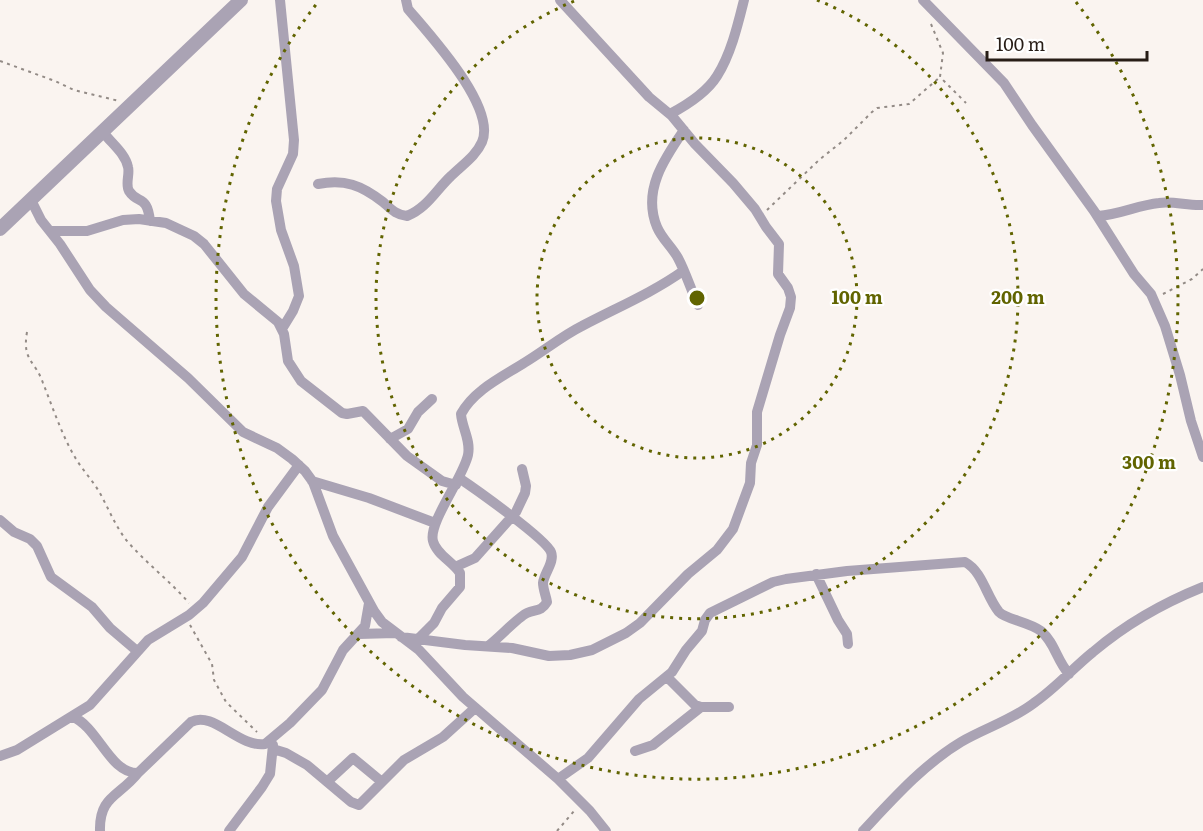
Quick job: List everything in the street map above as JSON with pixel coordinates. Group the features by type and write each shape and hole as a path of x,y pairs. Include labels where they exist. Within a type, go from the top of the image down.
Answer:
{"street":[{"path":"0,229 241,0"},
{"path":"280,0 294,140 293,154 277,189 276,201 280,224 294,266 299,296 282,329"},
{"path":"318,184 340,181 354,184 396,213 407,216 425,205 482,144 484,125 470,90 454,65 408,9 406,0"},
{"path":"359,634 398,635 512,648 549,656 570,655 592,650 626,633 652,612 688,574 717,550 733,529 750,483 751,463 757,446 757,412 777,343 790,308 788,288 778,274 779,244 761,217 722,171 694,144 670,114 649,97 560,0"},
{"path":"670,114 692,101 717,76 728,52 744,0"},
{"path":"925,2 1004,83 1098,216 1134,274 1151,294 1165,326 1203,457"},
{"path":"684,130 658,170 652,197 653,213 657,228 678,258 698,305"},
{"path":"103,132 127,161 129,169 127,187 144,202 150,221"},
{"path":"31,200 41,220 90,290 106,308 188,378 243,432 277,448 299,465 312,481 333,536 369,603 382,622 427,658 448,683 475,708 558,779 581,801 606,831"},
{"path":"1098,216 1162,202 1203,205"},
{"path":"50,231 87,231 123,220 166,223 194,236 204,244 244,294 278,321 282,329 288,361 301,381 342,413 363,411 390,440 427,472 442,481 458,482 512,517 551,550 551,561 543,583 547,602 540,611 523,615 488,646"},
{"path":"418,638 434,623 442,608 460,587 460,573 433,543 435,523 458,482 468,455 469,444 460,414 484,388 579,327 651,291 683,271"},
{"path":"390,440 408,429 418,412 432,399"},
{"path":"0,756 10,754 90,705 148,640 194,610 242,557 268,507 299,465"},
{"path":"455,567 476,558 520,507 526,486 522,469"},
{"path":"312,481 369,498 435,523"},
{"path":"0,520 14,532 30,539 37,546 51,577 92,607 110,628 137,651"},
{"path":"558,779 588,758 639,699 667,677 702,631 710,613 773,582 816,574 964,562 972,567 980,578 994,605 1003,616 1018,619 1038,629 1050,641 1062,667 1069,674"},
{"path":"816,574 838,620 848,634 848,644"},
{"path":"863,831 907,785 960,743 1034,704 1093,651 1140,618 1175,598 1203,587"},
{"path":"229,831 270,774 271,744 315,699 343,650 365,626 369,603"},
{"path":"667,677 689,700 701,707 729,707"},
{"path":"635,751 653,745 701,707"},
{"path":"100,831 100,816 105,805 191,722 198,719 212,723 247,742 259,745 271,744 295,757 356,805 362,803 404,760 443,737 475,708"},
{"path":"73,717 84,723 117,764 129,772 138,773"},
{"path":"328,782 344,764 353,758 382,782"}],"path":[{"path":"761,217 872,112 878,108 909,104 940,77 943,53 925,2"},
{"path":"0,61 74,90 132,103"},
{"path":"940,77 966,102"},
{"path":"1154,302 1162,294 1192,279 1203,269"},
{"path":"27,332 25,344 27,355 43,382 76,460 102,496 126,540 194,610"},
{"path":"185,618 212,664 214,680 225,702 271,744"},
{"path":"557,831 581,801"}]}
